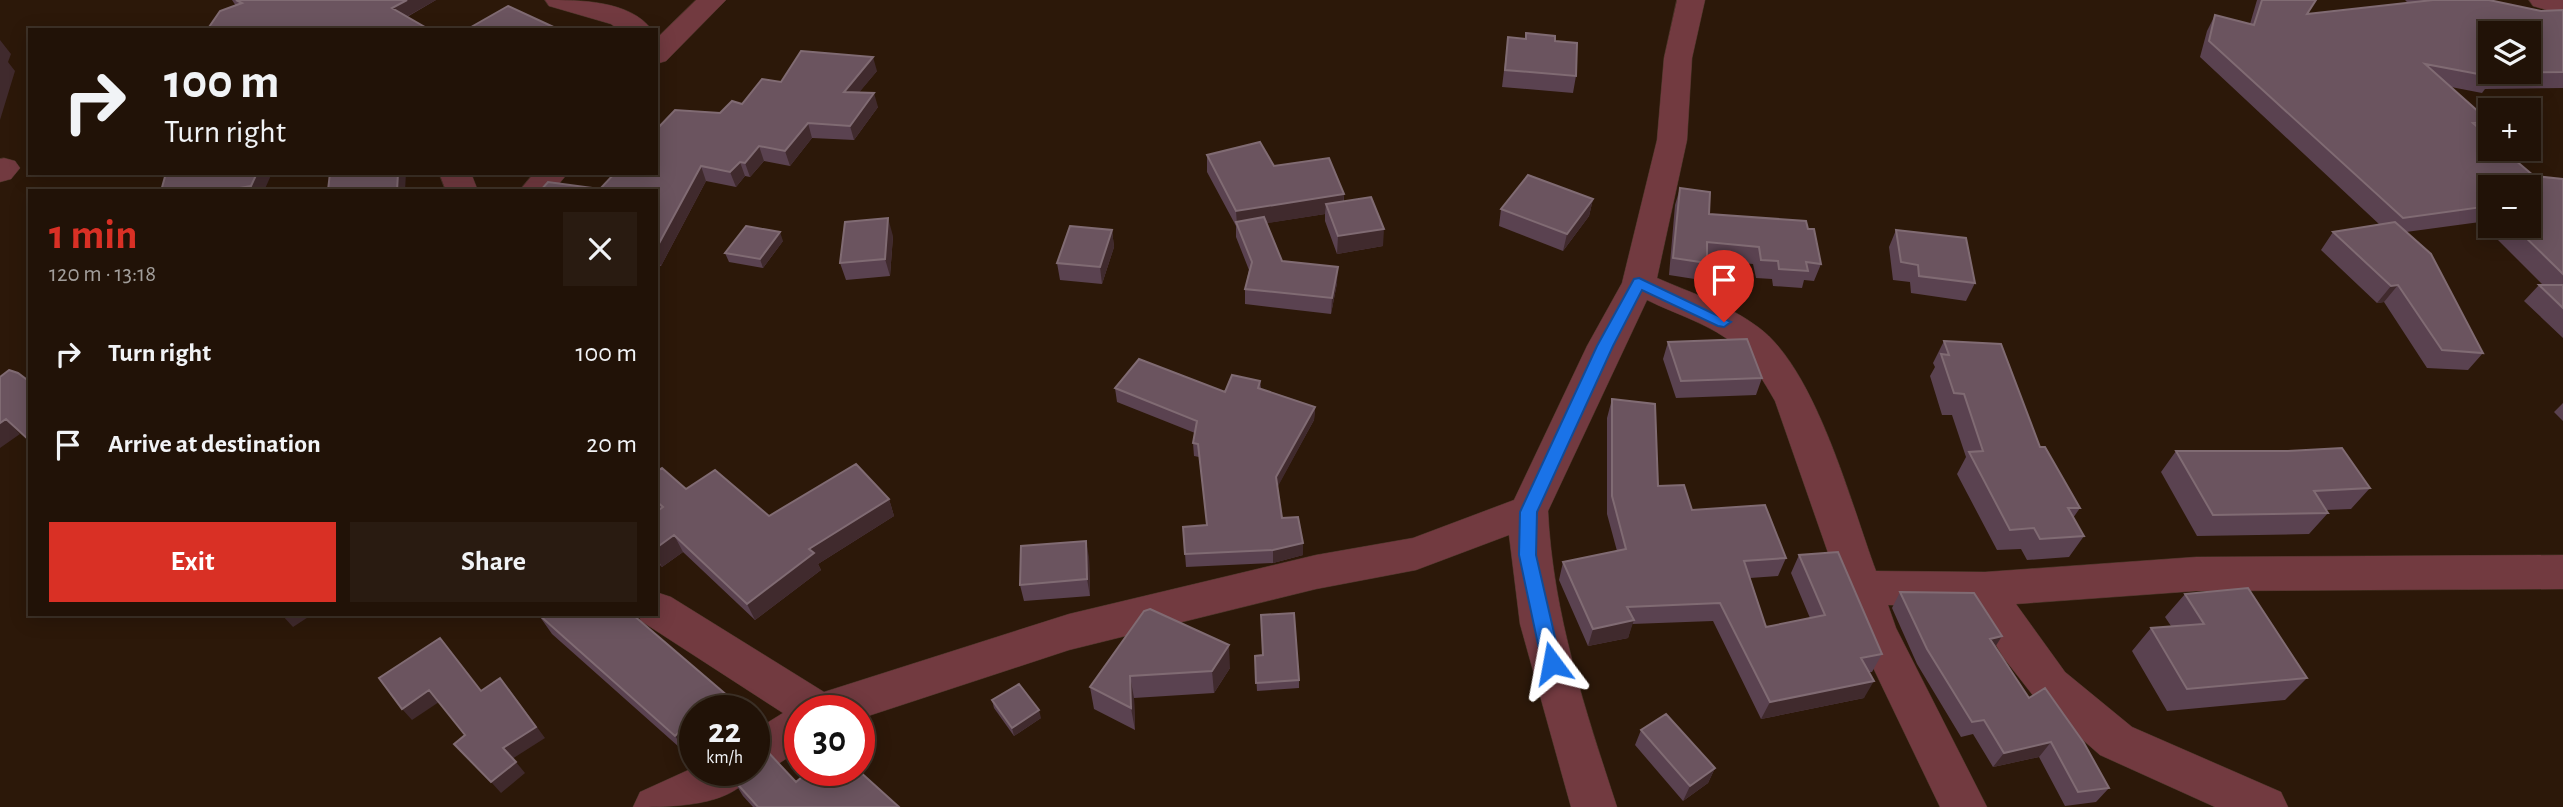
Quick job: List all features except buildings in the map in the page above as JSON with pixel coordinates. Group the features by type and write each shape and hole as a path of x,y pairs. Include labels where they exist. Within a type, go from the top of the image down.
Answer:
{"street":[{"path":"559,0 621,18 635,28"},
{"path":"659,49 712,0"},
{"path":"1594,807 1547,643 1528,555 1528,512 1605,346 1639,283 1655,223 1671,140 1678,58 1691,0"},
{"path":"2543,0 2563,7"},
{"path":"538,189 550,175"},
{"path":"1639,283 1740,332 1772,365 1793,399 1876,630 1964,807"},
{"path":"874,695 1069,632 1316,572 1416,554 1528,512"},
{"path":"1859,588 1985,589 2196,574 2563,572"},
{"path":"1985,589 2018,643 2050,685 2116,741 2265,807"},
{"path":"658,610 791,695"},
{"path":"656,807 704,786"}],"route":[{"path":"1552,663 1528,555 1528,512 1605,346 1639,283 1677,303 1724,322"}]}
